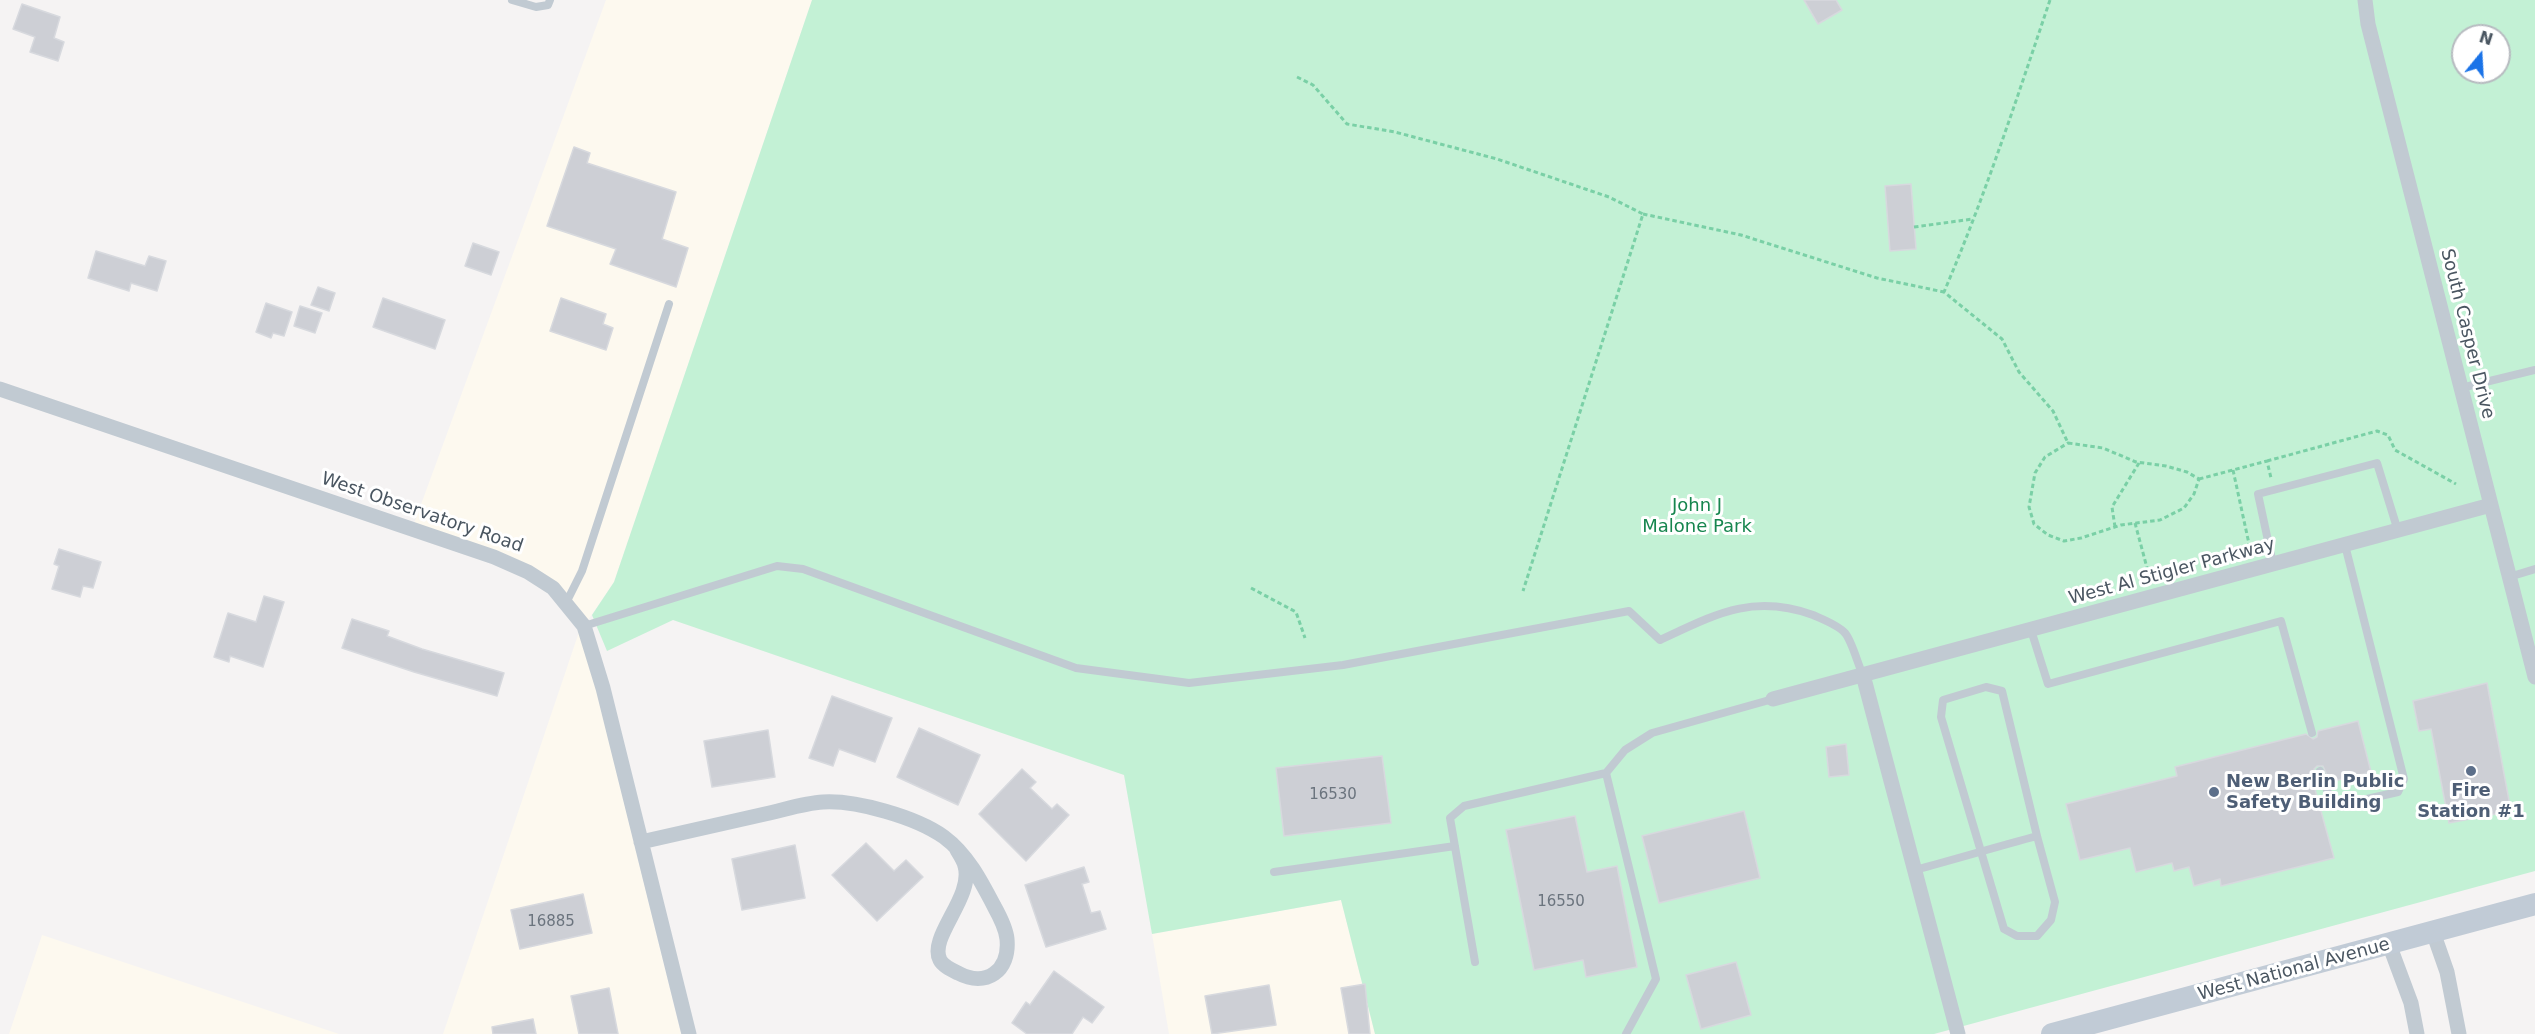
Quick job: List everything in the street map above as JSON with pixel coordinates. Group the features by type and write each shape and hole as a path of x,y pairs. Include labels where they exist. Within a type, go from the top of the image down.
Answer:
{"main road":[{"name":"West National Avenue","path":"2052,1034 2535,904"}],"street":[{"name":"South Casper Drive","path":"2365,0 2368,24 2533,660 2535,677"},
{"name":"West Observatory Road","path":"0,389 494,556 528,572 553,588 584,626 603,688 689,1034"},
{"name":"West Al Stigler Parkway","path":"1773,699 2491,505"},
{"path":"1863,675 1959,1034"},
{"path":"641,842 822,802 868,808 897,816 944,837 957,850 975,870 999,916 1007,939 1005,955 1000,968 991,977 981,980 968,978 947,967 940,960 938,948 941,938 956,910 966,883 966,867 957,850"},
{"path":"2433,932 2447,972 2459,1034"},
{"path":"2389,945 2411,1003 2417,1034"}],"lane":[{"path":"512,0 536,7 548,5 550,0"},
{"path":"566,603 582,571 669,304"},
{"path":"2461,388 2535,370"},
{"path":"2273,564 2258,494 2273,490 2377,463 2398,531"},
{"path":"2320,771 2330,798 2349,802 2398,792 2404,779 2345,545"},
{"path":"584,626 777,566 802,569 1076,668 1189,683 1343,665 1629,611 1660,640 1734,608 1760,606 1792,608 1822,618 1845,633 1863,675"},
{"path":"2510,578 2535,569"},
{"path":"2031,630 2048,684 2281,621 2313,732"},
{"path":"1986,687 2002,691 2037,836 2055,902 2051,920 2037,936 2017,936 2004,929 1941,717 1943,700 1986,687"},
{"path":"1475,962 1450,818 1464,806 1606,773 1625,750 1652,733 1773,699"},
{"path":"1606,773 1656,979 1626,1034"},
{"path":"1915,870 2037,836"},
{"path":"1274,872 1455,846"}],"path":[{"path":"1944,292 1974,219 2050,0"},
{"path":"1297,77 1313,85 1347,124 1395,132 1497,159 1609,197 1643,214 1741,235 1877,278 1944,292 2002,339 2019,372 2054,411 2068,443"},
{"path":"1523,591 1643,214"},
{"path":"1914,227 1974,219"},
{"path":"2199,479 2194,494 2184,508 2160,520 2115,527 2082,538 2064,541 2048,535 2034,524 2029,507 2035,472 2045,456 2068,443 2103,448 2139,463 2166,466 2187,472 2199,479 2267,461 2273,490"},
{"path":"2115,527 2112,507 2139,463"},
{"path":"2233,470 2255,569"},
{"path":"2135,523 2154,596"},
{"path":"1251,588 1296,612 1305,638"}],"shaded area":[{"path":"606,0 812,0 614,582 584,626 553,588 412,529"},
{"path":"579,632 589,660 681,1034 443,1034"},
{"path":"1341,900 1375,1034 1169,1034 1152,934"},
{"path":"42,935 339,1034 9,1034"}],"green space":[{"name":"John J Malone Park","path":"812,0 2535,0 2535,871 1934,1034 1375,1034 1341,900 1152,934 1124,775 673,620 607,651 592,615 614,582"}],"building":[{"path":"1804,0 1836,0 1842,10 1818,24"},
{"path":"22,4 60,17 54,38 64,42 58,61 30,52 35,37 13,29"},
{"path":"574,147 590,153 587,163 676,192 662,239 688,248 676,287 610,264 616,249 547,226"},
{"path":"1911,184 1916,249 1890,251 1885,186"},
{"path":"473,243 499,252 491,275 465,266"},
{"path":"96,251 145,266 149,256 166,261 157,291 131,283 129,291 88,278"},
{"path":"318,287 335,293 329,311 311,305"},
{"path":"383,298 445,320 435,349 373,327"},
{"path":"561,298 606,314 603,324 613,328 606,350 550,331"},
{"path":"266,303 292,312 284,336 273,333 271,338 256,332"},
{"path":"300,306 322,313 315,333 294,326"},
{"path":"59,549 101,562 93,588 83,586 80,597 52,589 59,566 54,564"},
{"path":"264,596 284,602 263,667 230,656 229,662 214,657 228,613 256,622"},
{"path":"352,619 389,631 387,636 422,649 504,673 497,696 342,648"},
{"name":"Fire Station #1","path":"2487,683 2511,811 2449,823 2431,729 2419,731 2413,701"},
{"path":"832,696 892,718 875,762 839,749 833,766 809,758"},
{"name":"New Berlin Public Safety Building","path":"2358,721 2371,772 2330,782 2323,766 2317,766 2314,769 2319,785 2314,786 2334,858 2221,886 2220,879 2194,886 2189,867 2174,871 2172,863 2136,872 2130,848 2080,860 2066,804 2177,776 2175,767 2306,734 2313,739 2317,737 2318,731"},
{"path":"919,728 980,755 958,805 897,777"},
{"path":"768,730 775,777 712,787 704,741"},
{"path":"1846,744 1849,775 1829,777 1826,747"},
{"path":"1382,756 1391,823 1284,836 1276,768"},
{"path":"1022,769 1036,782 1030,788 1052,809 1057,804 1069,815 1026,861 979,814"},
{"path":"1744,811 1760,878 1659,903 1642,836"},
{"path":"1575,816 1587,872 1617,866 1637,967 1586,977 1583,960 1534,970 1506,830"},
{"path":"866,843 894,871 906,860 923,877 877,921 832,875"},
{"path":"795,845 805,898 742,910 732,859"},
{"path":"1084,867 1089,882 1082,884 1091,913 1100,911 1106,929 1046,947 1025,885"},
{"path":"583,894 592,933 520,949 511,910"},
{"path":"1736,962 1751,1015 1701,1029 1686,975"},
{"path":"1054,971 1104,1007 1092,1023 1083,1017 1072,1034 1027,1034 1012,1023 1026,1002 1030,1005"},
{"path":"1365,984 1370,1034 1349,1034 1341,988"},
{"path":"1269,985 1276,1025 1212,1034 1205,996"},
{"path":"609,988 618,1034 579,1034 571,996"},
{"path":"533,1019 536,1034 493,1034 492,1027"}],"place":[{"name":"Fire Station #1","path":"2471,771"},
{"name":"New Berlin Public Safety Building","path":"2214,792"}]}
